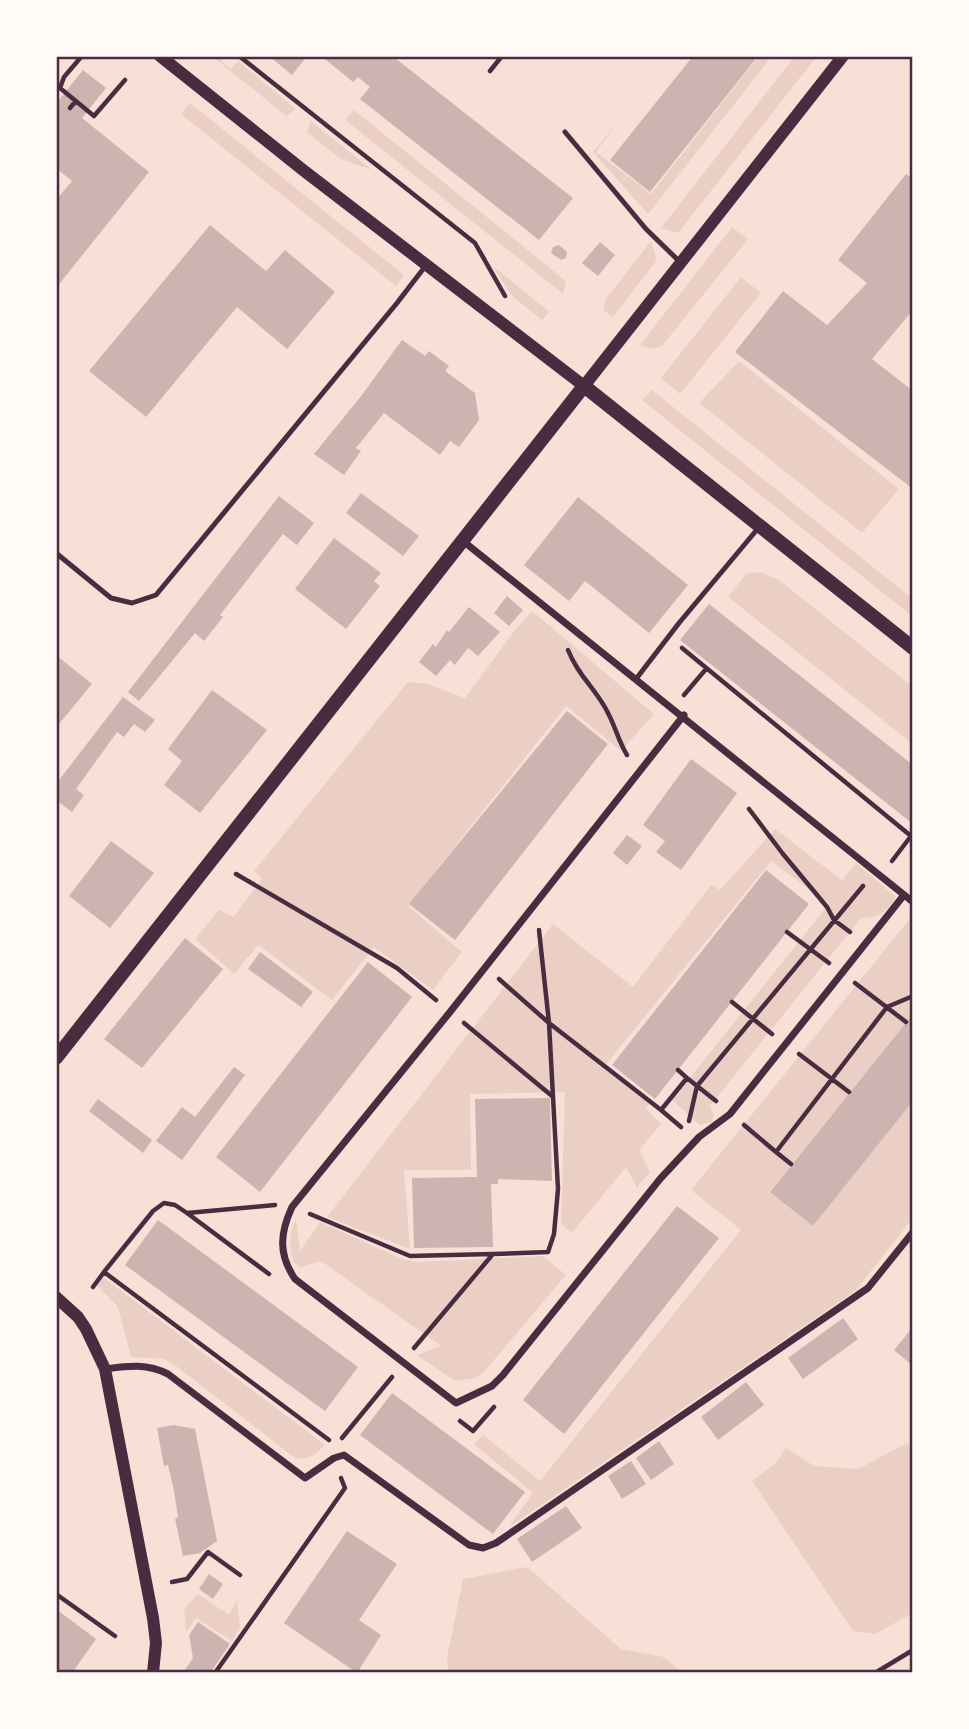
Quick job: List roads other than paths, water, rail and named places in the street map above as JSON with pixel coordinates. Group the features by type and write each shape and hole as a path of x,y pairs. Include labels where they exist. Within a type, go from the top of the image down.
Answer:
{"main road":[{"path":"56,1058 584,386 913,648"}],"street":[{"path":"160,56 303,170 584,386 843,56"},
{"path":"463,540 684,715 913,902"},
{"path":"684,715 292,1207 283,1226 282,1251 286,1266 295,1279 456,1403 492,1385 503,1375 660,1179 698,1136 730,1114 904,895"},
{"path":"105,1369 140,1365 168,1374 305,1478 334,1458 344,1455 469,1545 483,1548 496,1543 868,1288 913,1232"},
{"path":"56,1297 78,1317 105,1369 153,1618 156,1643 153,1673"}],"lane":[{"path":"565,132 646,229 680,262"},
{"path":"56,554 111,598 132,603 156,595 427,264"},
{"path":"636,679 761,526"}]}
